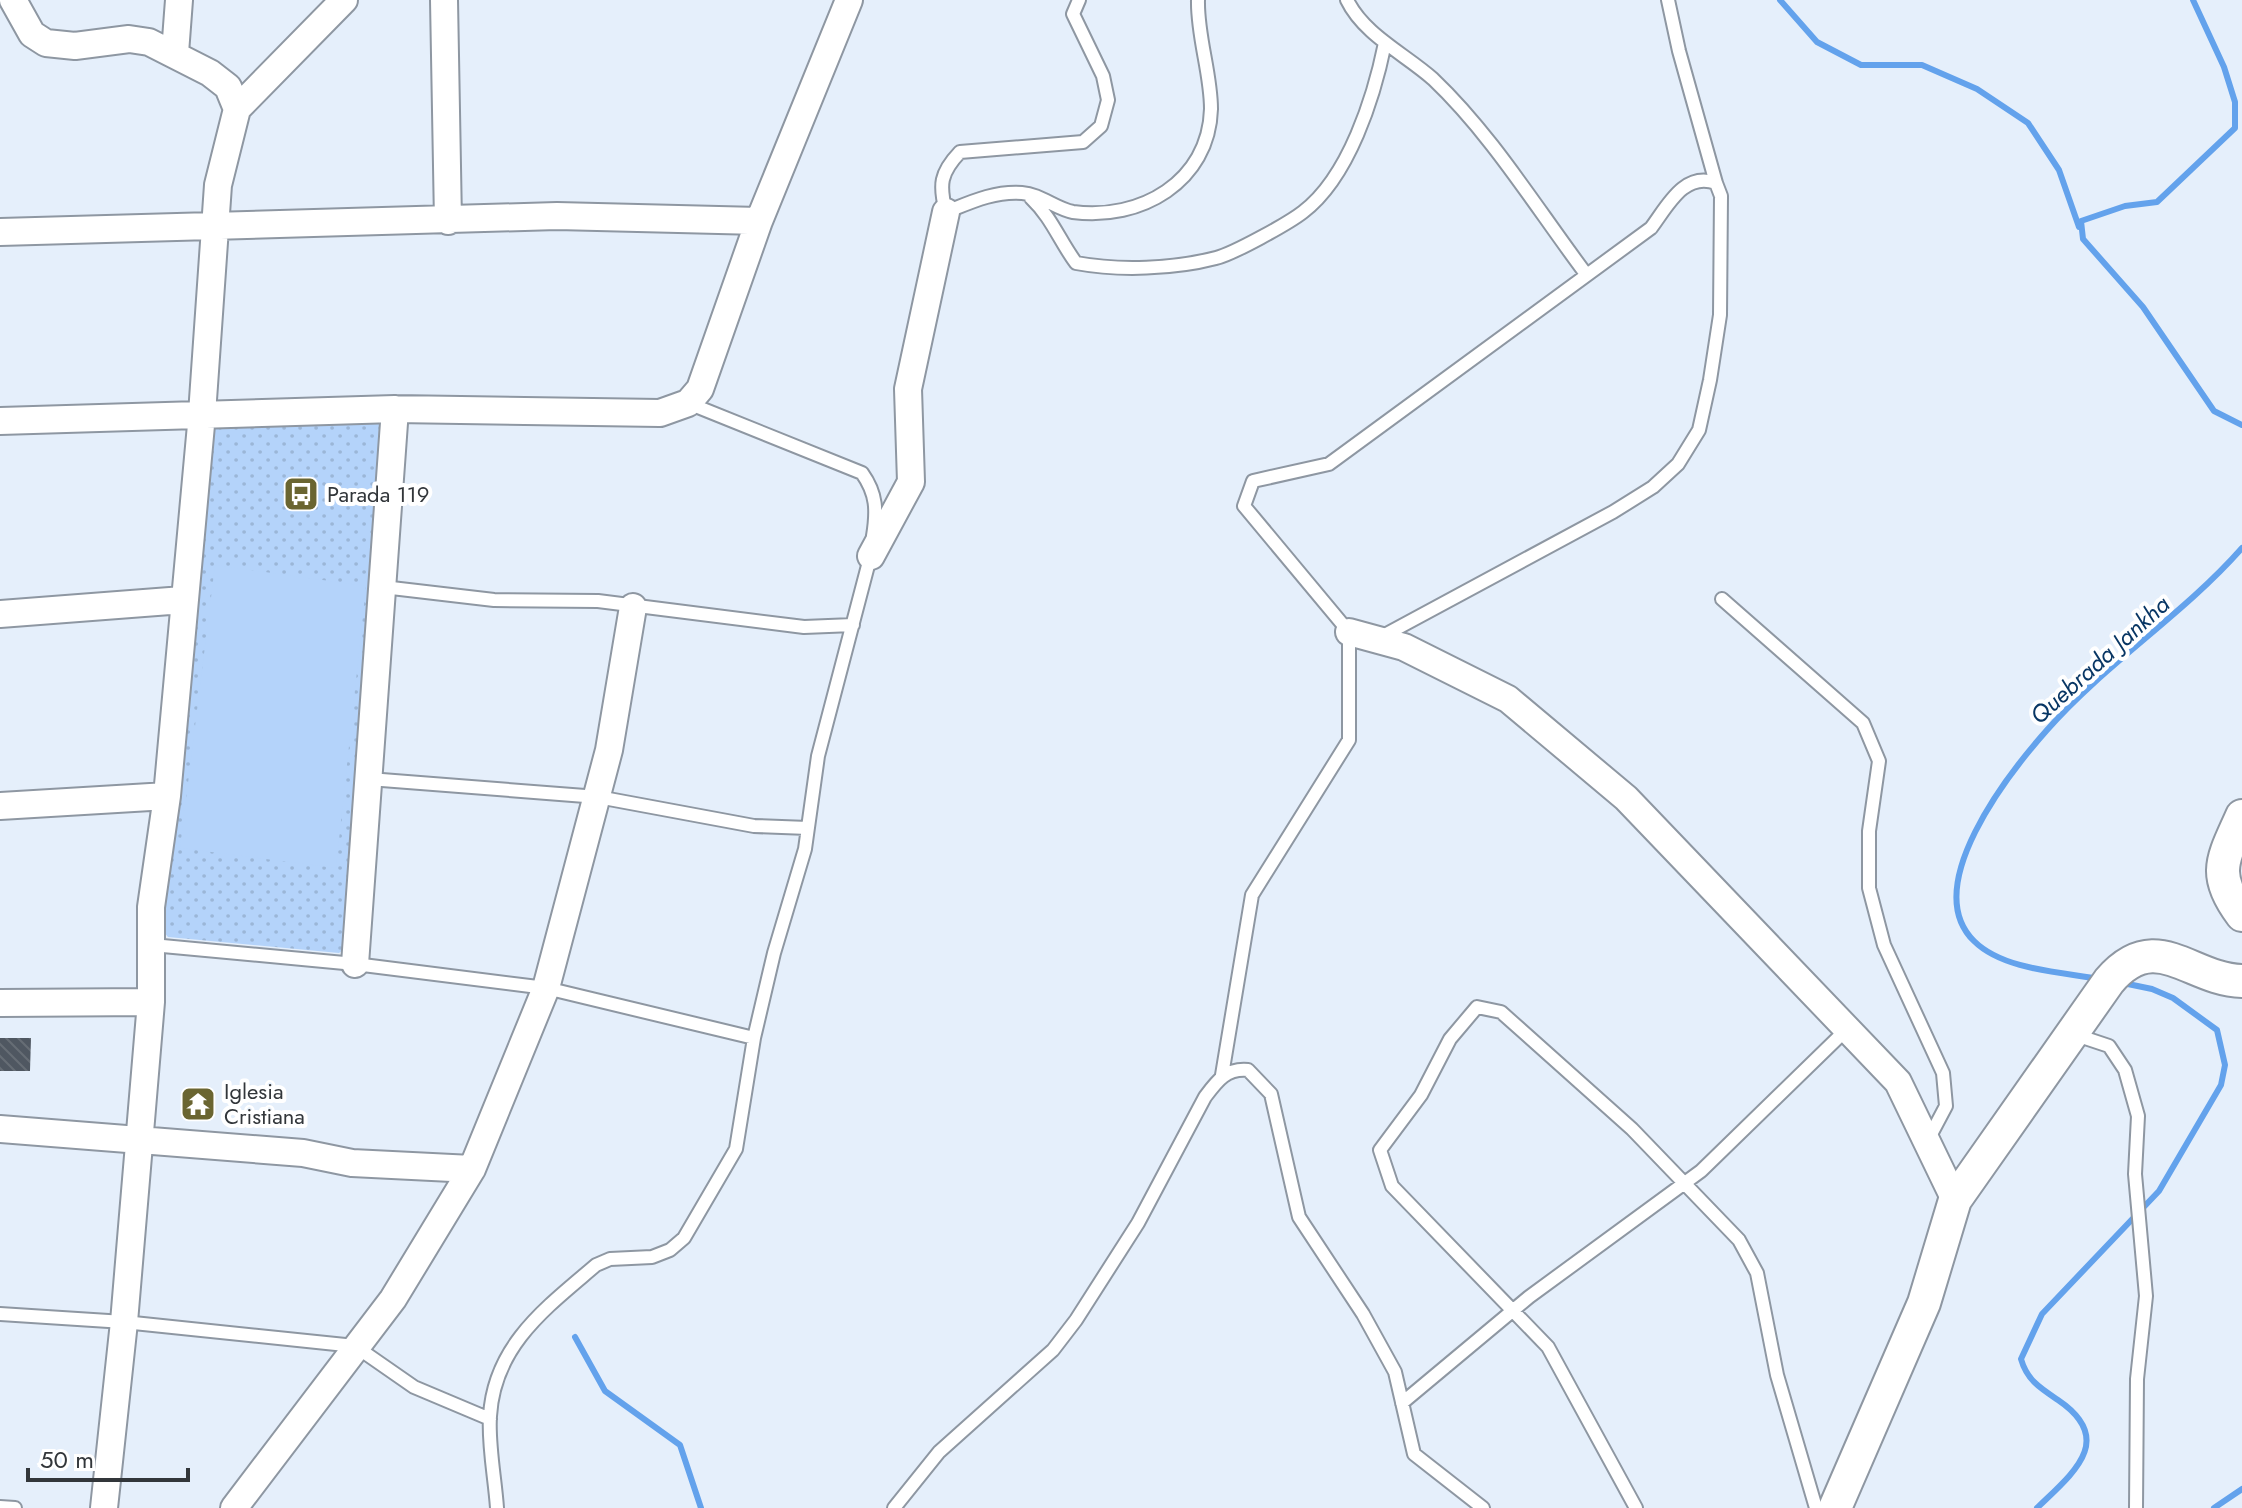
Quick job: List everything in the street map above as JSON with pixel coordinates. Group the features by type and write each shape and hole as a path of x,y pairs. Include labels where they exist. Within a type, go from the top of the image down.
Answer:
{"street":[{"path":"13,0 32,34 46,43 75,46 129,39 149,42 175,53 228,87 237,109"},
{"path":"175,53 179,0"},
{"path":"104,1508 124,1322 137,1137 151,1002 151,907 167,796 202,414 218,185 237,109 344,0"},
{"path":"444,0 448,221"},
{"path":"0,421 395,409 660,413 688,403 704,380 759,221 849,0"},
{"path":"871,556 911,482 908,389 946,212"},
{"path":"0,232 557,216 759,221"},
{"path":"355,964 395,409"},
{"path":"0,614 183,600"},
{"path":"234,1508 393,1299 472,1169 546,988 598,797 622,694 633,607"},
{"path":"1349,632 1379,639 1508,699 1626,798 1898,1082 1955,1200"},
{"path":"0,806 167,796"},
{"path":"2242,816 2221,867 2224,887 2242,915"},
{"path":"1835,1508 1924,1303 1955,1200 2109,981 2125,963 2138,957 2171,959 2224,979 2242,981"},
{"path":"0,1003 151,1002"},
{"path":"0,1129 137,1137 303,1153 352,1163 472,1169"}],"lane":[{"path":"1079,0 1073,14 1103,76 1108,100 1101,126 1083,142 960,152 946,166 939,184 946,212 995,193 1026,193 1072,212 1119,210 1152,203 1179,182 1202,151 1211,109 1198,0"},
{"path":"1347,0 1385,43 1432,79 1478,129 1586,274"},
{"path":"1379,639 1613,512 1653,487 1678,464 1699,430 1720,315 1721,196 1682,64 1668,0"},
{"path":"1026,193 1050,216 1062,244 1076,263 1103,268 1219,258 1304,212 1331,180 1362,126 1385,43"},
{"path":"894,1508 939,1452 1053,1350 1076,1320 1138,1223 1198,1108 1222,1075 1252,895 1349,740 1349,632 1244,506 1253,481 1329,464 1651,228 1679,190 1700,180 1716,183"},
{"path":"497,1508 490,1419 493,1390 506,1355 526,1326 596,1265 610,1259 652,1257 670,1250 684,1238 736,1149 754,1038 774,953 805,849 818,756 871,556 877,509 872,487 862,473 688,403"},
{"path":"383,587 494,600 598,601 804,627 853,625"},
{"path":"1722,599 1863,723 1879,761 1869,831 1869,888 1884,945 1943,1073 1946,1106 1928,1140"},
{"path":"369,779 598,797 754,826 808,828"},
{"path":"152,945 355,964 546,988 754,1038"},
{"path":"1636,1508 1548,1347 1392,1186 1380,1150 1421,1095 1450,1039 1477,1007 1501,1012 1632,1129 1739,1240 1757,1273 1777,1375 1816,1508"},
{"path":"1402,1403 1514,1309 1685,1183 1848,1028"},
{"path":"2073,1034 2109,1046 2125,1070 2138,1116 2135,1174 2146,1296 2137,1379 2136,1508"},
{"path":"1222,1075 1248,1070 1271,1094 1299,1217 1363,1314 1395,1372 1414,1454 1483,1508"},
{"path":"0,1314 124,1322 355,1346 414,1387 490,1419"},
{"path":"0,1507 15,1508"}],"shaded area":[{"path":"385,422 347,947 339,953 168,937 162,930 209,430 214,423"},
{"path":"215,565 366,586 336,868 180,848"}],"building":[{"path":"0,1038 31,1038 30,1071 0,1071"}],"waterway":[{"path":"1780,0 1817,42 1861,65 1922,65 1977,89 2028,123 2059,170 2079,227"},
{"path":"2193,0 2224,67 2235,102 2235,128 2157,202 2125,206 2081,221 2083,239 2143,307 2214,411 2242,425"},
{"name":"Quebrada Jankha","path":"2100,979 2016,964 1986,951 1974,941 1960,918 1957,891 1963,862 1992,802 2030,749 2094,683 2195,595 2242,548"},
{"name":"Quebrada Jankha","path":"2037,1508 2075,1469 2087,1443 2085,1429 2075,1415 2035,1383 2021,1359 2042,1314 2159,1191 2221,1085 2225,1065 2217,1030 2173,998 2152,989 2123,983"},
{"path":"575,1337 605,1391 680,1445 701,1508"},
{"path":"2214,1508 2242,1489"}],"place":[{"name":"Parada 119","path":"301,494"},
{"name":"Iglesia Cristiana","path":"198,1104"}]}
